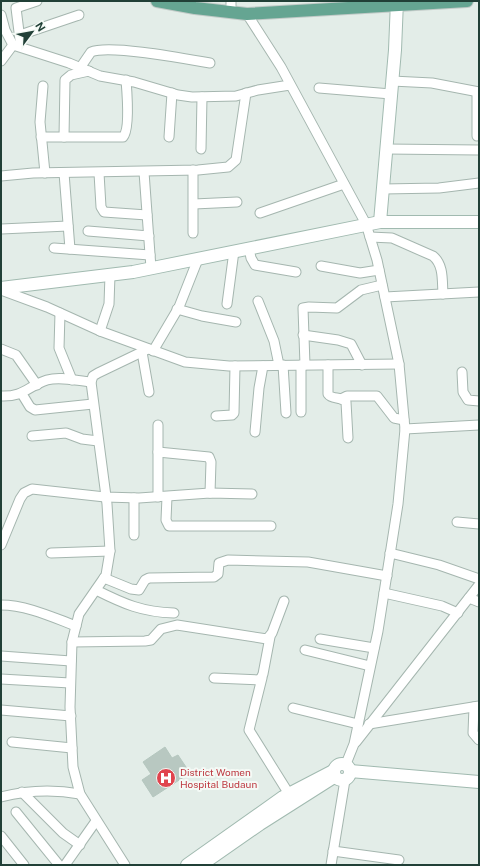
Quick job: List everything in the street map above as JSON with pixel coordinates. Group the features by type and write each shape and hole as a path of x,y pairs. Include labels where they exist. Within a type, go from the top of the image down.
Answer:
{"main road":[{"path":"159,1 231,7 247,14 396,3 467,1"}],"street":[{"path":"20,35 16,11 19,6 31,2"},
{"path":"380,222 392,81 396,3"},
{"path":"247,14 290,85 366,224 379,270 399,364 405,425 398,504 374,648 354,744 342,772 331,865"},
{"path":"1,15 10,49"},
{"path":"1,61 20,35 79,15"},
{"path":"10,49 80,68 100,76 126,80 172,93 202,97 236,96 290,85"},
{"path":"80,68 91,52 102,50 136,52 210,63"},
{"path":"64,137 65,80 72,75 89,71"},
{"path":"41,137 123,137 126,135 126,80"},
{"path":"392,81 432,83 478,92 477,136"},
{"path":"43,86 41,137 45,173"},
{"path":"319,88 391,94"},
{"path":"169,137 172,93"},
{"path":"1,176 45,173 144,172 228,167 236,160 246,93"},
{"path":"201,149 202,97"},
{"path":"386,149 479,150"},
{"path":"193,170 193,233"},
{"path":"99,172 101,207 104,212 147,215"},
{"path":"144,172 151,268"},
{"path":"64,173 70,249"},
{"path":"383,189 440,188 479,183"},
{"path":"260,213 344,184"},
{"path":"194,204 237,202"},
{"path":"1,289 110,275 151,268 380,222 479,222"},
{"path":"1,229 68,226"},
{"path":"88,231 149,236"},
{"path":"370,237 392,238 433,256 441,270 443,294"},
{"path":"54,248 150,255"},
{"path":"250,248 251,258 255,265 296,272"},
{"path":"227,304 234,251"},
{"path":"125,865 80,794 73,767 70,683 72,642 79,614 104,578 109,565 110,551 106,497 92,404 91,382 93,376 98,373 147,351 178,309 198,259"},
{"path":"322,266 360,273 379,270"},
{"path":"100,331 109,304 110,275"},
{"path":"301,412 303,308 309,306 337,308 361,290 382,285"},
{"path":"1,289 147,351 185,362 235,366 399,364"},
{"path":"385,297 479,292"},
{"path":"258,301 274,341 281,365 286,413"},
{"path":"178,309 202,316 236,322"},
{"path":"60,313 59,348 72,380"},
{"path":"303,335 338,340 351,344 362,365"},
{"path":"1,349 16,355 37,386"},
{"path":"147,351 149,392"},
{"path":"328,365 328,394 331,398 341,399 347,396 377,396 394,418 405,425 479,425"},
{"path":"216,416 232,415 234,413 235,366"},
{"path":"255,432 263,366"},
{"path":"462,372 464,396 468,400 479,402"},
{"path":"1,396 22,394 51,380 91,382"},
{"path":"22,394 30,407 36,410 92,404"},
{"path":"341,399 344,400 346,407 348,438"},
{"path":"158,425 158,497"},
{"path":"32,436 66,433 82,439 98,441"},
{"path":"158,452 209,457 211,462 210,493"},
{"path":"1,545 20,499 27,490 134,498 210,493 252,494"},
{"path":"167,497 166,520 170,526 271,526"},
{"path":"134,498 134,536"},
{"path":"457,522 479,524"},
{"path":"51,553 110,551"},
{"path":"390,553 439,565 479,579"},
{"path":"104,578 131,589 140,590 145,580 149,578 214,578 218,574 219,563 228,560 283,560 308,562 387,576"},
{"path":"354,744 479,585"},
{"path":"96,590 126,605 148,612 174,613"},
{"path":"384,593 442,606 458,613"},
{"path":"469,598 479,602"},
{"path":"284,601 270,637 262,678 249,730 288,794"},
{"path":"1,605 36,612 76,626"},
{"path":"72,642 145,641 151,640 161,629 177,625 264,639 270,637"},
{"path":"320,639 374,648"},
{"path":"305,650 370,666"},
{"path":"1,656 71,661"},
{"path":"1,678 70,683"},
{"path":"214,678 255,680 262,678"},
{"path":"369,724 477,707 473,733 479,740"},
{"path":"292,708 358,724"},
{"path":"1,710 71,716"},
{"path":"12,742 72,748"},
{"path":"200,865 260,824 342,772"},
{"path":"188,865 288,794 342,772 479,782"},
{"path":"1,797 22,792 48,790 80,794"},
{"path":"22,792 63,833 80,845"},
{"path":"16,812 59,865"},
{"path":"65,865 96,821"},
{"path":"1,836 24,865"},
{"path":"333,851 399,860"}],"building":[{"path":"165,747 172,758 178,755 190,773 153,797 142,780 151,774 143,762"}],"place":[{"name":"District Women Hospital Budaun","path":"166,778"}]}
